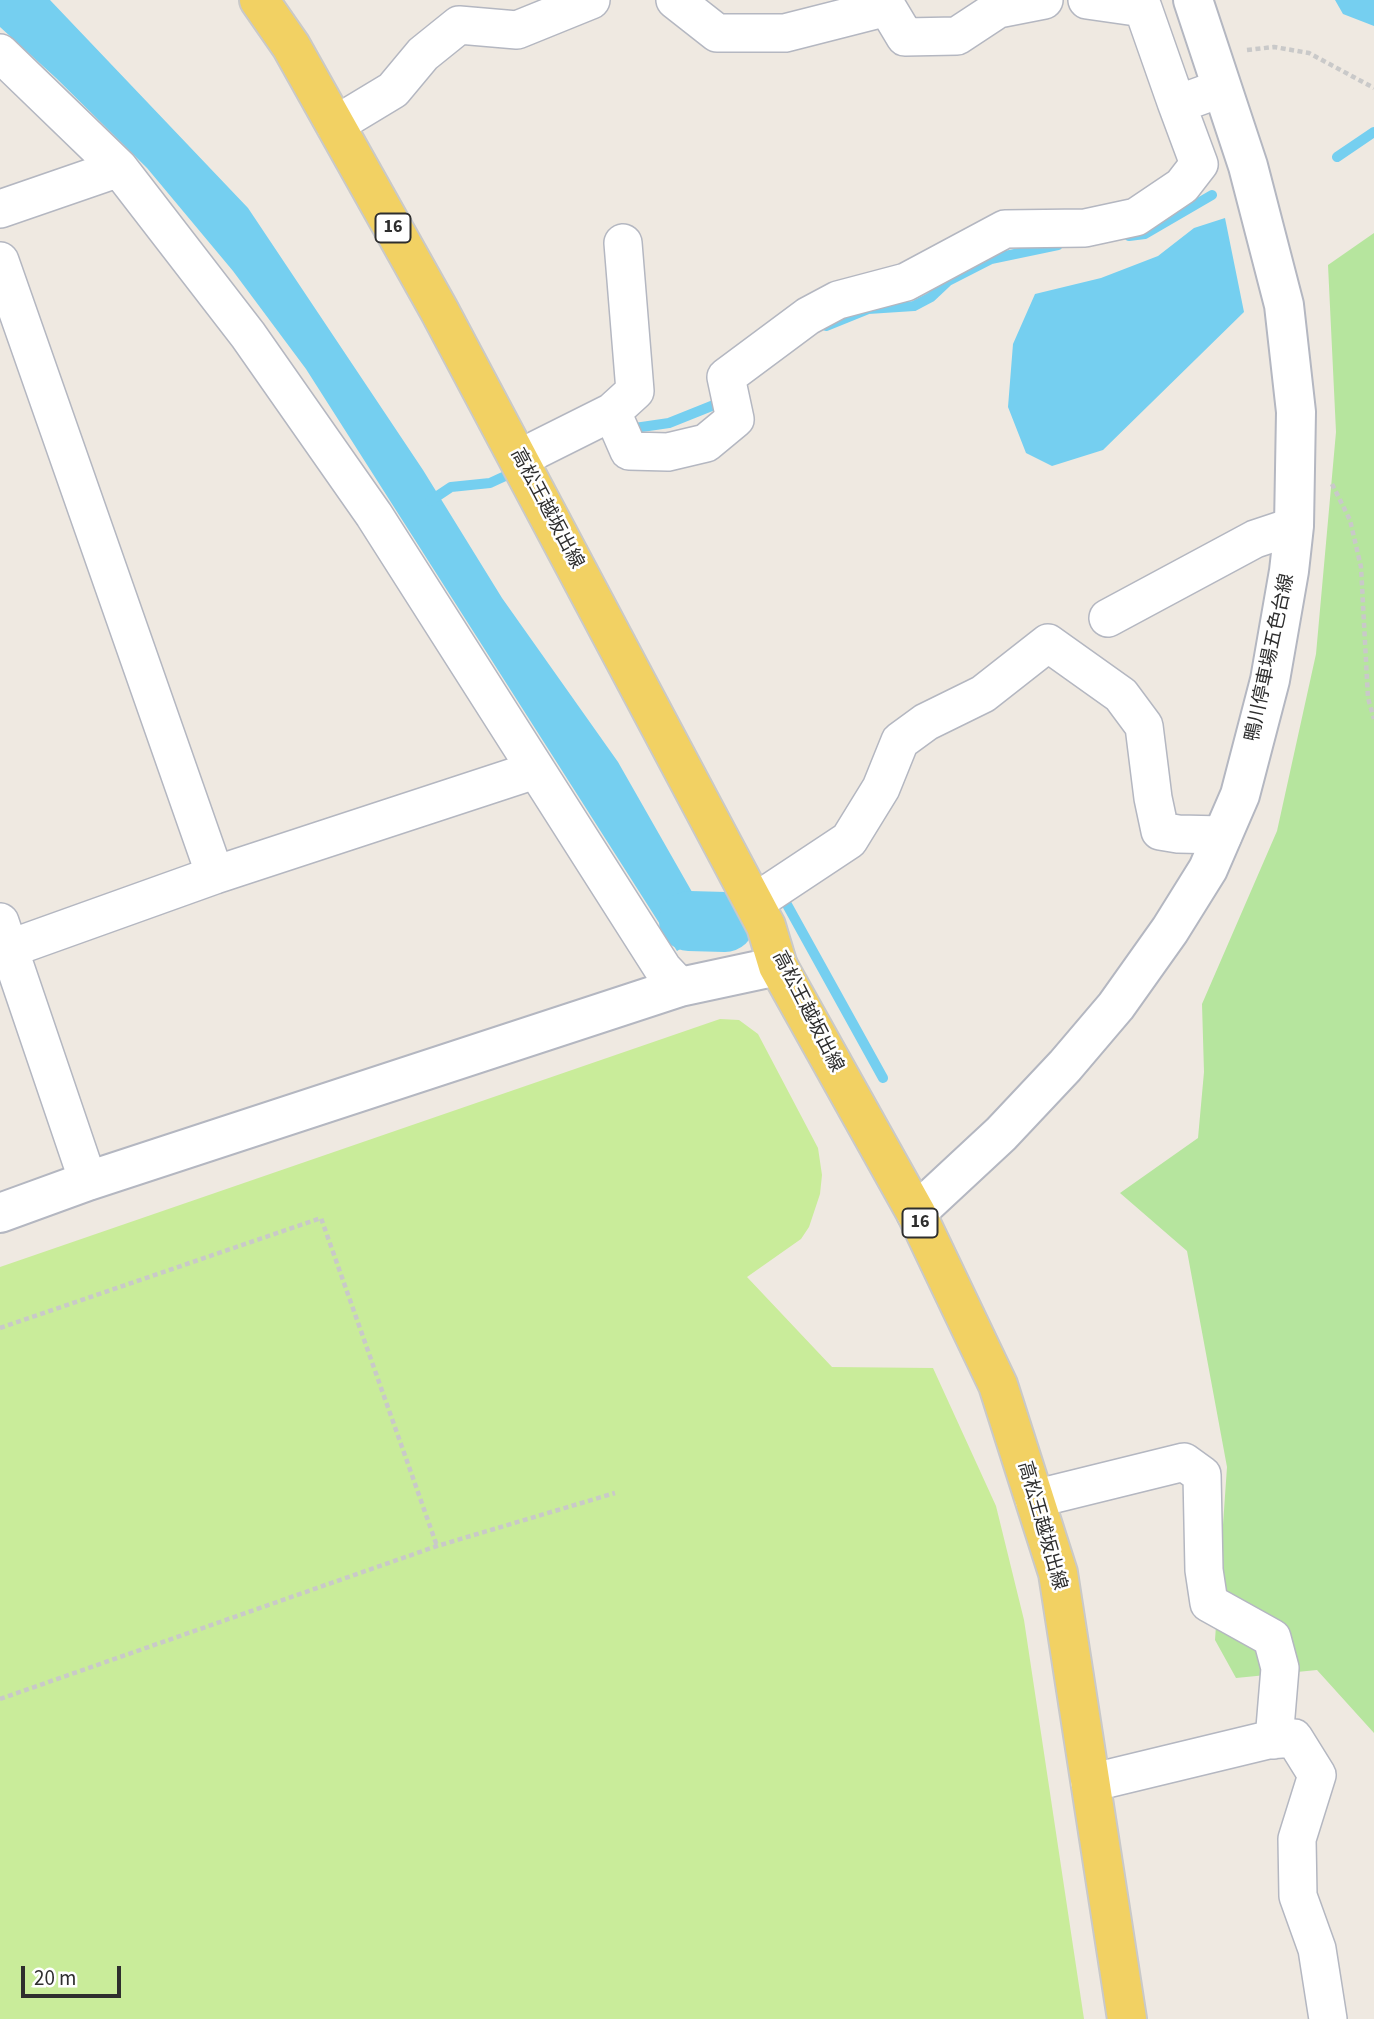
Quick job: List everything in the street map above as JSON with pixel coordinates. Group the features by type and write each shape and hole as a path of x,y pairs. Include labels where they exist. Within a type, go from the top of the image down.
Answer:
{"main road":[{"name":"高松王越坂出線","path":"259,0 291,47 528,475 754,902 766,926 778,965 916,1213 998,1385 1058,1573 1127,2019"},
{"name":"鴨川停車場五色台線","path":"916,1213 1001,1133 1065,1066 1116,1006 1170,930 1202,879 1240,795 1270,680 1294,526 1296,412 1284,305 1248,166 1193,0"},
{"path":"0,1213 89,1181 680,987 778,965"}],"street":[{"path":"335,125 393,90 423,54 458,25 517,30 591,0"},
{"path":"675,0 717,33 785,33 887,7 905,37 957,36 998,9 1044,0"},
{"path":"612,412 629,451 668,452 706,443 735,419 726,377 808,316 838,300 906,282 1005,229 1085,228 1136,217 1182,186 1199,164 1143,8 1087,0"},
{"path":"0,53 119,169 248,335 374,515 663,969 680,987"},
{"path":"1175,102 1189,100 1216,71"},
{"path":"0,209 119,169"},
{"path":"528,475 612,412 635,391 623,243"},
{"path":"0,261 215,875"},
{"path":"1108,618 1255,539 1294,526"},
{"path":"754,902 849,840 881,788 900,741 926,722 983,694 1048,643 1121,695 1144,726 1160,831 1223,835"},
{"path":"89,1181 3,941 535,770"},
{"path":"1034,1499 1184,1462 1202,1475 1204,1570 1209,1603 1272,1638 1280,1668 1274,1740"},
{"path":"1090,1783 1274,1740 1294,1738 1317,1775 1297,1839 1298,1896 1317,1950 1328,2019"}],"path":[{"path":"1216,71 1274,47 1310,53 1374,88"},
{"path":"1326,472 1350,520 1361,567 1368,698 1374,719"},
{"path":"0,1328 321,1218 437,1546"},
{"path":"0,1699 437,1546 615,1493"}],"green space":[{"path":"1374,233 1374,1733 1317,1670 1236,1678 1215,1640 1227,1467 1187,1251 1120,1193 1198,1138 1204,1072 1202,1004 1277,831 1316,654 1336,432 1328,265"},
{"path":"720,1019 739,1020 758,1034 818,1148 822,1175 820,1194 809,1227 801,1239 747,1277 832,1367 933,1368 996,1506 1024,1620 1084,2019 0,2019 0,1267"}],"water":[{"path":"0,0 50,0 248,208 423,470 502,598 618,762 704,913 711,931 677,951 306,369 233,271 147,168 0,27"},
{"path":"1335,0 1374,0 1374,26 1343,14"},
{"path":"1225,218 1244,312 1103,450 1052,466 1026,453 1008,407 1013,344 1035,294 1101,278 1158,256 1194,228"}],"waterway":[{"path":"1337,157 1374,132"},
{"path":"1129,236 1145,234 1212,195"},
{"path":"826,326 868,309 914,306 931,297 948,281 991,259 1058,245"},
{"path":"628,429 669,423 724,401"},
{"path":"430,501 451,487 490,483 516,471"},
{"path":"780,892 883,1078"},
{"path":"689,921 725,922"}]}
